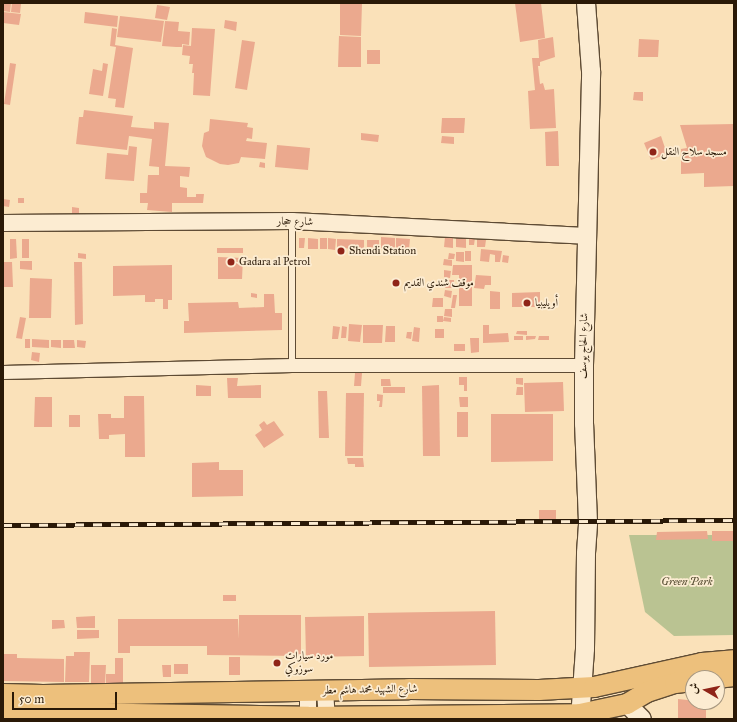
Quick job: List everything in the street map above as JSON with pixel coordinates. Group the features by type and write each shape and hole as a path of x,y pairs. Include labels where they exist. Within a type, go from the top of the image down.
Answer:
{"main road":[{"name":"شارع الحاج يوسف","path":"580,717 586,649 586,553 588,522 584,424 584,365 591,71 586,3"},
{"name":"شارع الشهيد محمد هاشم مطر","path":"3,694 423,689 531,691 594,687 702,663 734,660"},
{"path":"3,712 317,718 580,717 627,704 647,692 675,683 685,682"},
{"path":"627,704 642,719"}],"street":[{"name":"شارع حجار","path":"3,223 292,222 586,236"},
{"path":"3,372 292,365 584,365"},
{"path":"317,691 317,718"}],"lane":[{"path":"292,222 292,365"}],"green space":[{"name":"Green Park","path":"629,535 734,535 734,635 674,636 645,612"}],"building":[{"path":"3,3 11,3 10,12 3,11"},
{"path":"12,3 21,4 20,13 11,12"},
{"path":"340,3 362,3 361,36 340,35"},
{"path":"515,3 541,3 545,38 520,42"},
{"path":"157,5 170,7 167,20 155,18"},
{"path":"3,12 21,14 19,25 3,23"},
{"path":"85,12 118,16 117,27 84,23"},
{"path":"120,16 164,21 161,42 117,37"},
{"path":"225,20 237,22 236,31 224,28"},
{"path":"165,21 179,22 178,31 190,32 189,45 182,44 182,47 162,46"},
{"path":"112,28 117,29 115,45 133,48 124,108 115,107 116,99 108,98 116,47 110,46"},
{"path":"192,28 215,29 210,96 193,95 193,64 189,64 190,56 182,55 183,45 191,46"},
{"path":"339,36 361,37 361,67 338,67"},
{"path":"553,37 555,57 540,62 540,66 538,66 540,84 543,83 545,90 554,89 556,128 530,129 528,91 535,90 532,58 539,58 538,40"},
{"path":"639,39 659,40 658,57 638,57"},
{"path":"242,40 255,42 247,90 235,88"},
{"path":"367,50 380,50 380,64 367,64"},
{"path":"10,63 16,64 10,105 4,104"},
{"path":"103,63 108,64 103,96 89,94 93,69 102,71"},
{"path":"634,92 643,92 643,101 633,100"},
{"path":"84,110 133,116 131,127 154,129 154,122 169,123 165,166 190,167 189,177 180,176 180,187 187,188 187,197 196,197 196,194 204,194 203,203 172,203 172,212 147,210 148,203 140,203 140,193 147,193 148,175 159,175 159,167 149,166 152,139 129,136 127,150 76,144 79,117 83,117"},
{"path":"442,118 465,118 464,133 441,133"},
{"path":"210,119 248,123 247,127 253,128 252,139 247,138 246,141 267,143 265,159 241,157 239,163 228,165 220,164 206,157 202,146 204,133 209,131"},
{"path":"734,124 734,186 704,187 704,173 681,174 681,149 687,148 680,125"},
{"path":"558,131 559,166 546,166 545,132"},
{"path":"361,133 379,135 378,142 361,140"},
{"path":"442,136 454,137 454,144 441,143"},
{"path":"661,136 667,154 651,160 644,143"},
{"path":"277,145 310,148 308,170 275,167"},
{"path":"129,146 137,147 134,181 105,179 107,153 128,155"},
{"path":"260,162 265,163 265,168 259,167"},
{"path":"18,198 24,198 24,203 18,203"},
{"path":"3,199 10,200 9,207 3,206"},
{"path":"72,207 79,208 79,216 72,216"},
{"path":"381,237 395,238 395,249 381,248"},
{"path":"445,237 453,238 453,248 444,247"},
{"path":"469,237 475,238 474,245 469,245"},
{"path":"299,238 305,238 304,248 299,248"},
{"path":"308,238 318,239 318,249 308,249"},
{"path":"320,238 327,238 327,249 320,249"},
{"path":"328,238 336,239 335,250 328,249"},
{"path":"396,238 410,239 409,249 396,248"},
{"path":"456,238 466,238 466,248 456,247"},
{"path":"10,239 16,239 17,258 10,259"},
{"path":"22,239 29,239 29,258 22,258"},
{"path":"337,239 364,240 364,249 337,248"},
{"path":"477,239 486,240 485,247 477,247"},
{"path":"367,240 379,240 379,248 367,247"},
{"path":"217,248 243,248 243,253 217,253"},
{"path":"481,249 502,251 500,262 495,262 495,255 490,254 489,262 480,261"},
{"path":"465,251 471,251 471,261 465,261"},
{"path":"456,252 464,252 464,262 456,261"},
{"path":"78,253 86,254 86,259 78,258"},
{"path":"449,253 455,254 454,259 448,259"},
{"path":"503,255 509,256 508,263 502,262"},
{"path":"218,257 243,258 242,279 218,279"},
{"path":"444,259 452,260 452,266 443,265"},
{"path":"20,261 32,261 32,270 20,269"},
{"path":"4,262 12,262 13,287 4,287"},
{"path":"74,262 82,262 83,324 75,325"},
{"path":"172,265 172,300 168,300 168,309 163,309 163,299 155,299 155,302 145,302 145,295 113,296 113,266"},
{"path":"453,265 472,265 472,306 459,306 459,275 452,275"},
{"path":"444,270 451,271 450,278 444,277"},
{"path":"476,275 491,276 491,285 485,285 484,289 474,288"},
{"path":"30,278 52,279 51,318 29,318"},
{"path":"445,280 454,280 454,288 445,288"},
{"path":"445,290 452,291 451,298 444,296"},
{"path":"490,291 500,292 500,309 490,309"},
{"path":"540,292 540,307 512,307 512,293"},
{"path":"251,293 257,294 257,298 251,297"},
{"path":"264,294 274,294 275,313 282,313 282,330 184,333 184,321 189,321 188,303 238,302 239,308 264,307"},
{"path":"453,295 457,295 455,308 451,308"},
{"path":"433,298 443,298 443,307 432,307"},
{"path":"445,309 452,309 452,317 444,316"},
{"path":"437,316 443,316 443,322 437,322"},
{"path":"20,317 26,318 22,339 16,338"},
{"path":"444,317 451,318 451,322 443,321"},
{"path":"349,324 362,325 360,342 348,341"},
{"path":"363,325 383,325 382,343 363,343"},
{"path":"483,325 489,325 489,334 508,333 509,342 483,343"},
{"path":"333,326 340,327 338,339 332,339"},
{"path":"342,326 347,327 346,338 341,338"},
{"path":"386,326 395,326 395,342 385,342"},
{"path":"414,327 420,328 419,342 412,341"},
{"path":"435,329 444,329 444,338 435,338"},
{"path":"517,331 527,331 527,335 516,334"},
{"path":"407,332 412,332 411,339 406,338"},
{"path":"514,336 523,336 523,340 514,340"},
{"path":"526,336 536,336 535,339 526,340"},
{"path":"539,336 549,336 549,340 538,340"},
{"path":"470,338 479,338 479,352 471,353"},
{"path":"25,339 30,339 30,348 25,348"},
{"path":"32,339 49,340 49,348 32,347"},
{"path":"51,340 61,340 61,348 51,347"},
{"path":"63,340 74,340 75,348 63,348"},
{"path":"77,340 86,341 85,348 77,347"},
{"path":"454,344 465,344 465,351 454,351"},
{"path":"32,352 40,353 39,362 31,360"},
{"path":"355,373 362,373 361,386 354,386"},
{"path":"459,377 467,377 467,391 464,391 464,385 459,385"},
{"path":"227,378 238,378 237,386 261,385 261,398 228,398"},
{"path":"516,378 523,378 523,385 516,384"},
{"path":"381,379 390,379 391,386 381,386"},
{"path":"563,382 564,411 525,412 524,383"},
{"path":"196,385 211,386 211,396 196,396"},
{"path":"439,385 440,456 423,456 422,386"},
{"path":"383,387 405,387 405,393 383,393"},
{"path":"517,387 523,387 523,395 516,395"},
{"path":"318,391 327,391 329,438 319,438"},
{"path":"346,393 364,393 363,456 345,456"},
{"path":"377,394 383,395 382,407 379,407 380,401 377,401"},
{"path":"124,396 144,396 145,457 125,457 125,434 109,435 109,439 99,439 98,414 111,414 111,418 124,418"},
{"path":"35,397 52,397 52,427 34,427"},
{"path":"459,397 468,397 468,407 460,407"},
{"path":"457,412 468,412 468,437 457,437"},
{"path":"491,414 553,414 553,461 491,462"},
{"path":"69,415 80,415 80,427 69,427"},
{"path":"264,421 267,425 274,421 284,435 264,448 255,435 262,430 259,425"},
{"path":"347,458 363,458 364,467 355,467 355,464 348,464"},
{"path":"219,462 219,470 243,470 243,496 192,497 192,463"},
{"path":"539,510 556,510 556,522 539,522"},
{"path":"707,531 708,539 656,540 657,532"},
{"path":"712,531 734,531 734,541 712,541"},
{"path":"223,595 236,595 236,601 223,601"},
{"path":"495,611 496,665 369,667 368,613"},
{"path":"239,615 301,615 301,656 207,655 207,646 130,646 130,653 118,653 118,619 238,619 239,639"},
{"path":"95,616 95,628 77,628 76,617"},
{"path":"364,616 364,656 306,657 305,617"},
{"path":"52,620 64,620 65,628 52,629"},
{"path":"77,630 99,630 99,638 77,639"},
{"path":"74,652 90,652 89,682 65,682 66,656 74,656"},
{"path":"3,654 17,654 17,658 64,659 64,682 3,681"},
{"path":"229,657 240,657 240,675 229,675"},
{"path":"115,658 123,658 123,684 106,683 106,674 115,674"},
{"path":"174,664 188,664 188,674 174,674"},
{"path":"91,665 106,665 105,684 91,683"},
{"path":"162,665 171,665 171,677 163,677"},
{"path":"678,699 685,700 685,710 706,710 706,719 678,719"}],"railway":[{"path":"3,525 734,520"}],"place":[{"name":"مسجد سلاح النقل","path":"653,152"},
{"name":"Shendi Station","path":"341,251"},
{"name":"Gadara al Petrol","path":"231,262"},
{"name":"موقف شندي القديم","path":"396,283"},
{"name":"أويليبيا","path":"527,303"},
{"name":"مورد سيارات سوزوكي","path":"277,663"}]}
